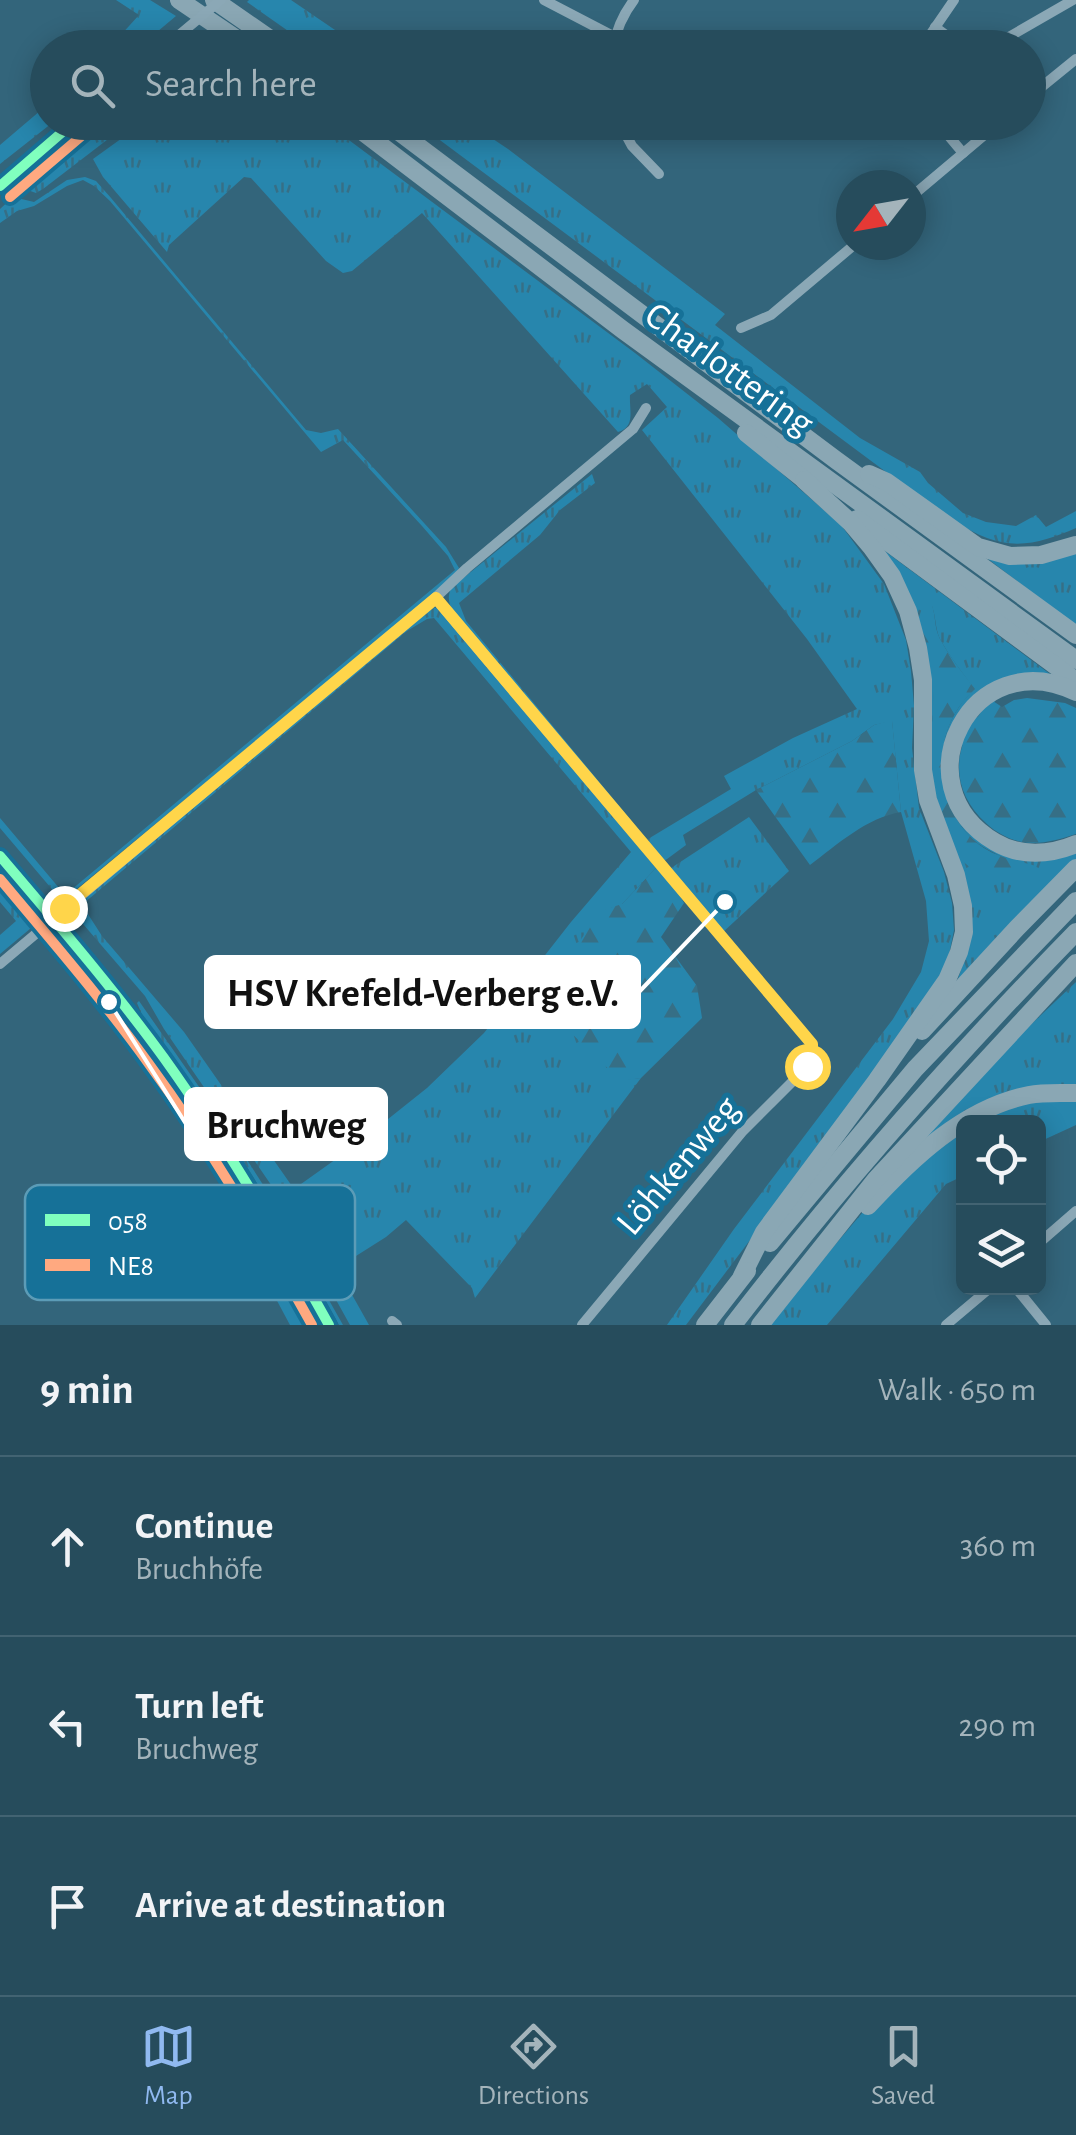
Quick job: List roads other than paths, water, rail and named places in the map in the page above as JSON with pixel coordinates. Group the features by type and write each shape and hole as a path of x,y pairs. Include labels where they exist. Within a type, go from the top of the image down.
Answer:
{"highway":[{"path":"179,0 223,30"},
{"path":"218,0 259,30"},
{"name":"Charlottering","path":"374,140 623,330 1076,660"},
{"name":"Charlottering","path":"410,140 1076,635"},
{"path":"623,330 850,522 892,576 908,611 918,648 923,680 923,770 928,800 956,875 963,906 962,942 948,980 764,1232 742,1276"},
{"path":"836,460 887,482 978,548 1010,556 1041,555 1076,544"},
{"path":"804,480 1076,682"},
{"path":"1076,692 1042,681 1003,685 983,697 964,718 953,739 949,763 952,790 962,812 980,833 1004,848 1029,853 1058,851 1076,844"},
{"path":"877,1080 1076,868"},
{"path":"705,1325 916,1069 1076,901"},
{"path":"733,1325 872,1152 1076,932"},
{"path":"760,1325 876,1180 1076,963"},
{"path":"782,1298 877,1195 958,1124 996,1104 1031,1094 1076,1092"}],"main road":[{"path":"0,856 118,998 199,1108 248,1185"},
{"path":"315,1300 329,1325"}],"street":[{"path":"185,30 218,0"},
{"path":"544,0 594,30"},
{"path":"619,30 634,0"},
{"path":"933,30 954,0"},
{"path":"1021,30 1073,0"},
{"path":"935,27 939,30"},
{"path":"1046,83 1076,59"},
{"path":"0,186 55,140"},
{"path":"629,140 659,174"},
{"path":"952,140 963,153"},
{"path":"926,184 979,140"},
{"path":"741,328 772,315 836,260"},
{"path":"0,964 633,429 646,408"},
{"name":"Löhkenweg","path":"436,598 812,1044 807,1066 742,1132 582,1325"},
{"path":"1046,1237 1076,1211"},
{"path":"946,1325 982,1295"},
{"path":"1022,1295 1046,1325"}],"place":[{"name":"HSV Krefeld-Verberg e.V.","path":"725,902"},
{"name":"Bruchweg","path":"109,1002"}]}
